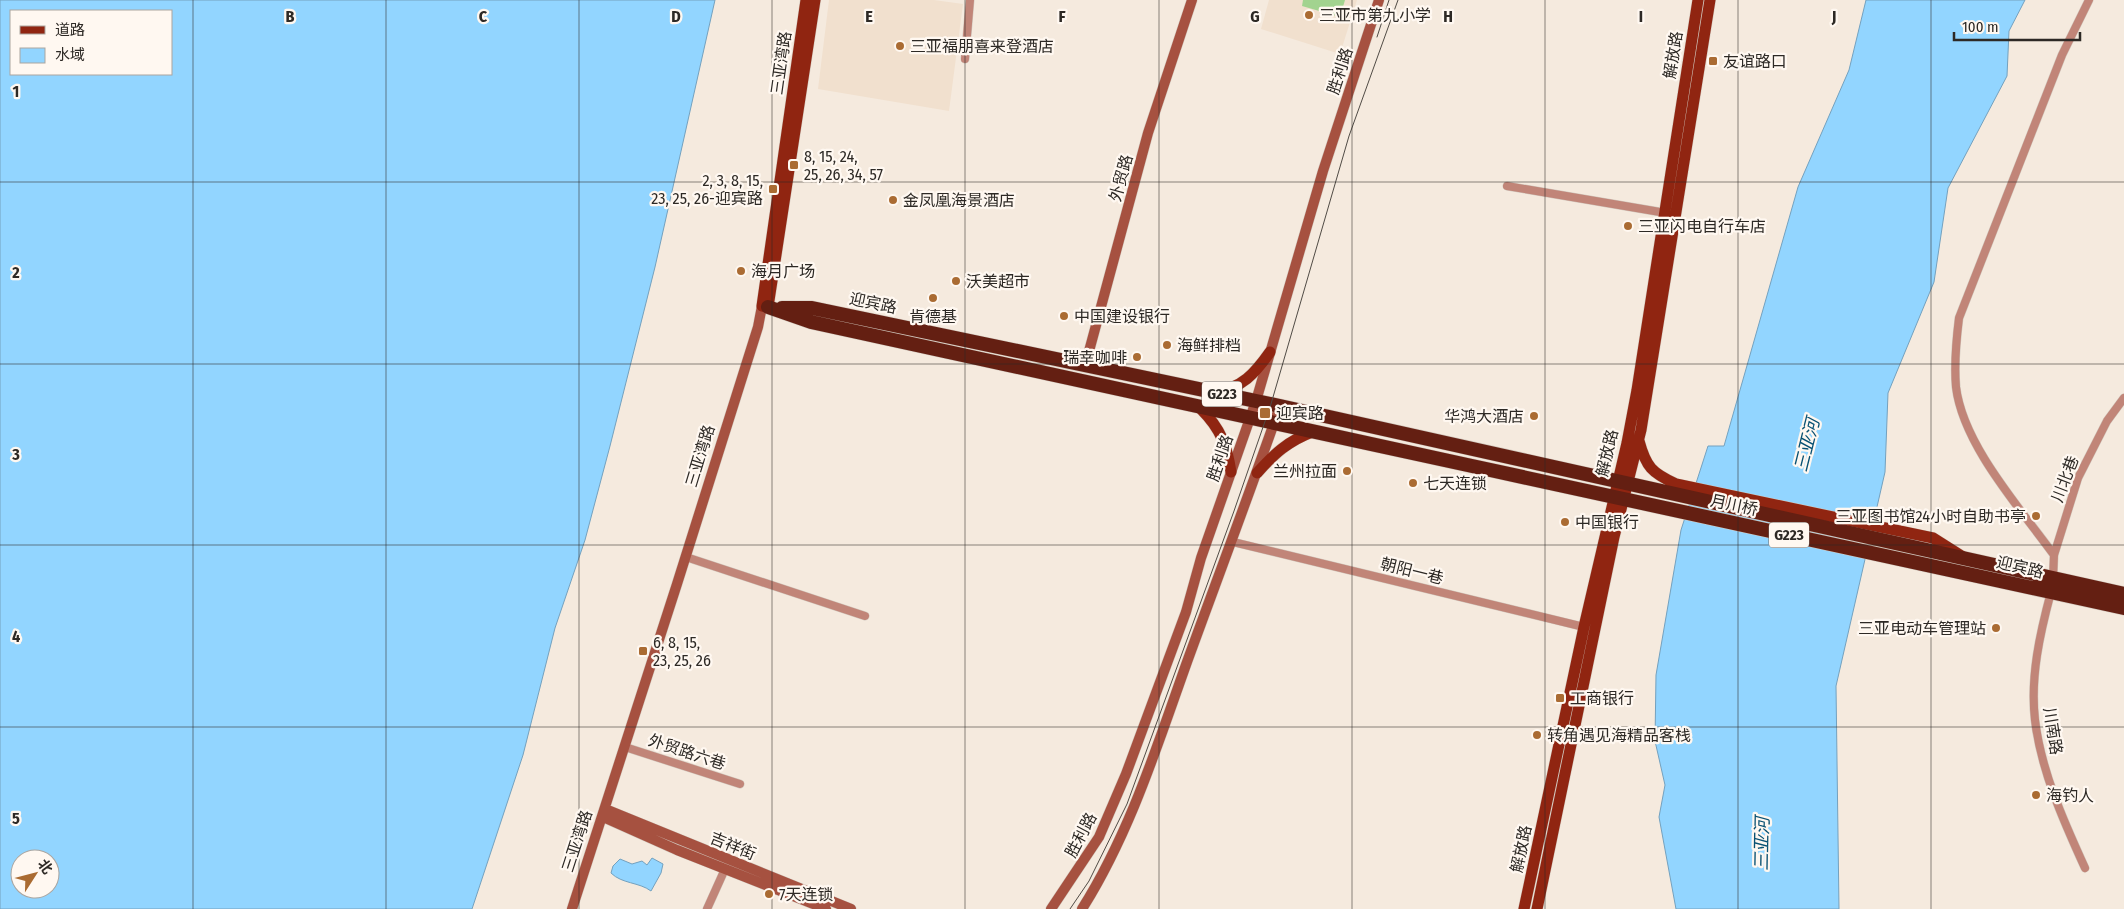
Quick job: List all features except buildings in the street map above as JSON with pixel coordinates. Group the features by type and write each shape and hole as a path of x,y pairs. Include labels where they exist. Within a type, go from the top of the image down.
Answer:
{"highway":[{"name":"迎宾路","path":"765,307 812,308 1211,391 1623,482 1675,489"},
{"name":"迎宾路","path":"765,307 811,322 1201,409 1669,510"},
{"name":"月川桥","path":"1675,489 1910,554"},
{"name":"月川桥","path":"1669,510 1910,554"},
{"name":"迎宾路","path":"1910,554 1968,560 2124,608"},
{"name":"迎宾路","path":"1910,554 2052,585 2124,594"}],"main road":[{"name":"三亚湾路","path":"765,307 806,0"},
{"name":"三亚湾路","path":"572,909 765,307 814,0"},
{"name":"外贸路","path":"1085,366 1148,134 1192,0"},
{"name":"胜利路","path":"1051,909 1099,837 1119,791 1186,612 1201,558 1256,401 1323,171 1379,0"},
{"name":"解放路","path":"1623,482 1698,0"},
{"name":"解放路","path":"1524,909 1584,627 1618,498 1639,441 1710,0"},
{"path":"1211,391 1228,389 1245,382 1270,352"},
{"path":"1082,909 1109,863 1131,815 1233,542 1280,406"},
{"path":"1201,409 1221,431 1226,444 1231,472"},
{"path":"1257,473 1279,449 1312,432"},
{"path":"1639,441 1648,466 1657,476 1675,489 1917,535 1943,543 1968,560"},
{"name":"解放路","path":"1538,909 1618,498"},
{"name":"吉祥街","path":"604,813 725,869 826,909"},
{"name":"吉祥街","path":"604,813 851,909"}],"street":[{"path":"966,59 970,0"},
{"path":"2054,555 1981,454 1966,426 1956,389 1954,352 1959,318 2062,55 2089,0"},
{"path":"1507,186 1666,213"},
{"name":"川北巷","path":"2052,585 2054,555 2078,478 2107,421 2124,398"},
{"name":"朝阳一巷","path":"1233,542 1584,627"},
{"path":"686,557 865,616"},
{"name":"川南路","path":"2052,585 2041,630 2035,678 2035,720 2043,758 2084,868"},
{"name":"外贸路六巷","path":"625,747 740,784"},
{"path":"707,909 725,869"}],"shaded area":[{"name":"三亚福朋喜来登酒店","path":"829,0 934,0 963,4 949,111 818,89"},
{"name":"三亚市第九小学","path":"1269,0 1357,0 1340,54 1261,29"}],"green space":[{"path":"1303,0 1345,0 1340,17 1302,6"}],"water":[{"path":"0,0 715,0 655,267 610,446 585,540 555,628 523,755 472,909 0,909"},
{"name":"三亚河","path":"1866,0 2025,0 2009,31 2007,76 1948,188 1934,282 1888,393 1885,472 1836,686 1839,909 1676,909 1659,817 1665,785 1655,741 1656,675 1681,530 1708,446 1724,446 1798,187 1849,70"},
{"path":"652,858 663,864 661,873 651,891 615,877 611,873 613,866 620,859 632,864 642,861 647,865"}],"tram line":[{"path":"1377,37 1389,0"},
{"path":"1070,909 1089,881 1127,804 1234,511 1271,404 1349,136 1398,0"}],"place":[{"name":"三亚市第九小学","path":"1309,15"},
{"name":"三亚福朋喜来登酒店","path":"900,46"},
{"name":"友谊路口","path":"1713,61"},
{"name":"8, 15, 24, 25, 26, 34, 57","path":"794,165"},
{"name":"2, 3, 8, 15, 23, 25, 26-迎宾路","path":"773,189"},
{"name":"金凤凰海景酒店","path":"893,200"},
{"name":"三亚闪电自行车店","path":"1628,226"},
{"name":"海月广场","path":"741,271"},
{"name":"沃美超市","path":"956,281"},
{"name":"肯德基","path":"933,298"},
{"name":"中国建设银行","path":"1064,316"},
{"name":"海鲜排档","path":"1167,345"},
{"name":"瑞幸咖啡","path":"1137,357"},
{"name":"迎宾路","path":"1265,413"},
{"name":"华鸿大酒店","path":"1534,416"},
{"name":"兰州拉面","path":"1347,471"},
{"name":"七天连锁","path":"1413,483"},
{"name":"三亚图书馆24小时自助书亭","path":"2036,516"},
{"name":"中国银行","path":"1565,522"},
{"name":"三亚电动车管理站","path":"1996,628"},
{"name":"6, 8, 15, 23, 25, 26","path":"643,651"},
{"name":"工商银行","path":"1560,698"},
{"name":"转角遇见海精品客栈","path":"1537,735"},
{"name":"海钓人","path":"2036,795"},
{"name":"7天连锁","path":"769,894"}]}
